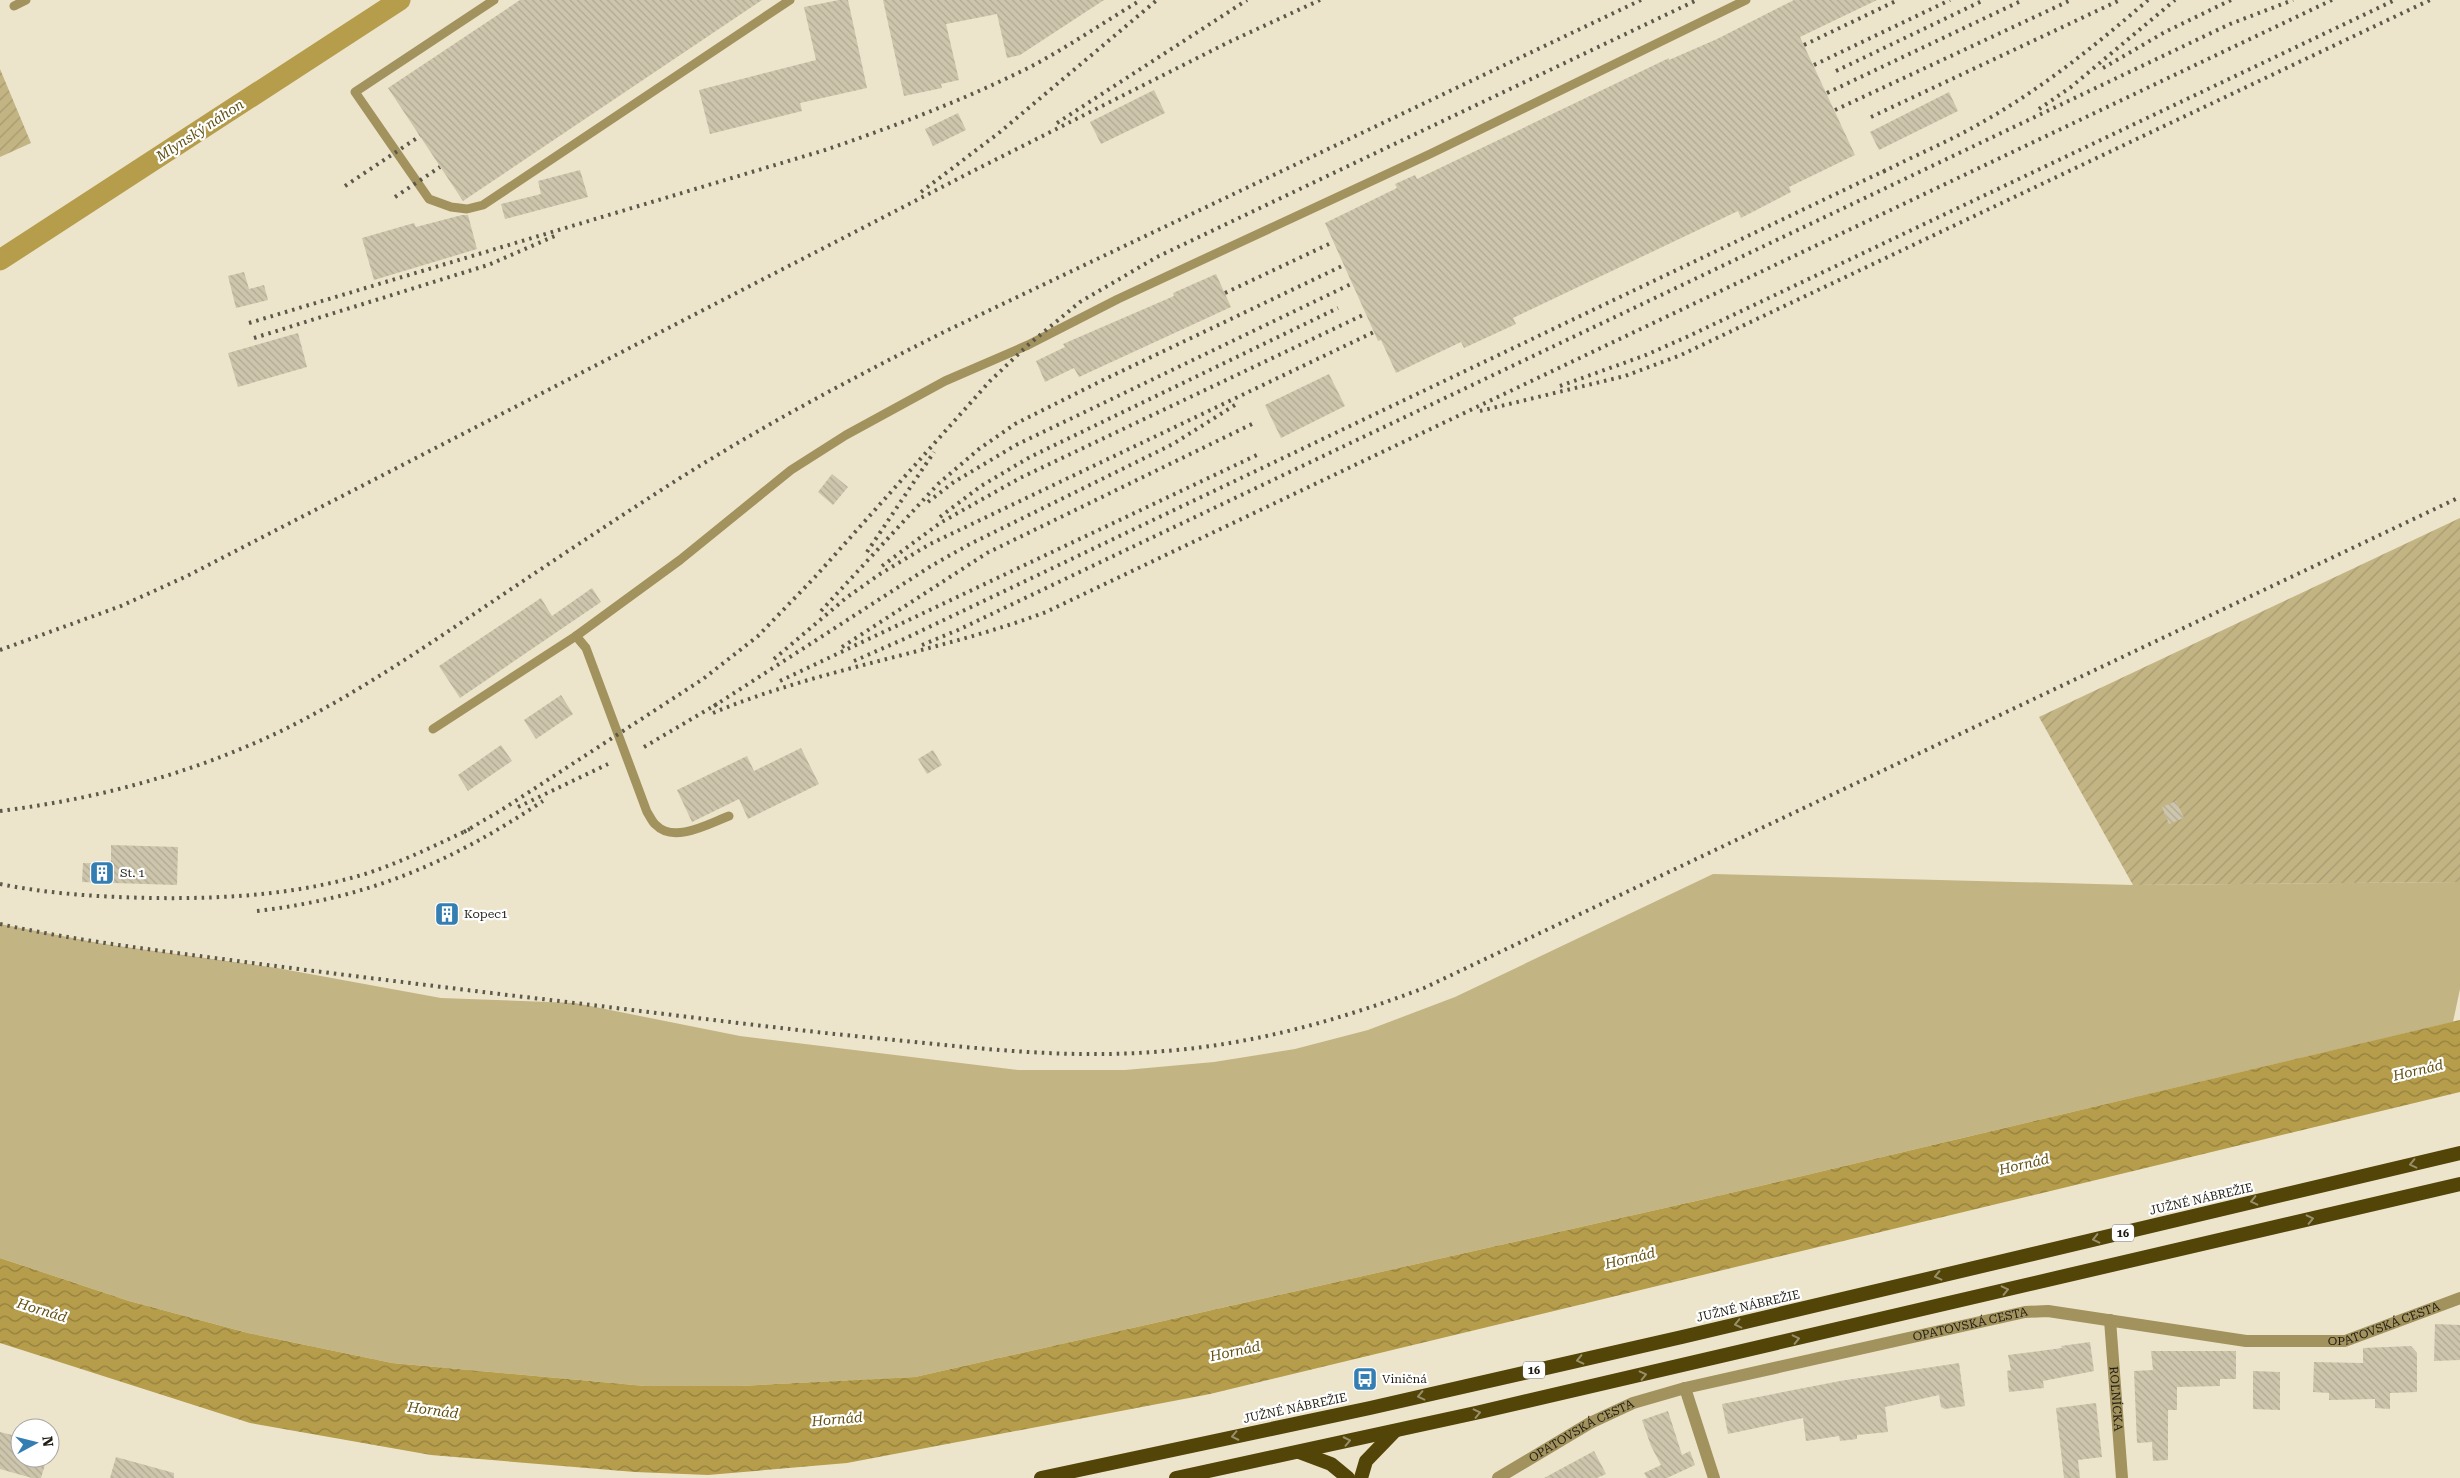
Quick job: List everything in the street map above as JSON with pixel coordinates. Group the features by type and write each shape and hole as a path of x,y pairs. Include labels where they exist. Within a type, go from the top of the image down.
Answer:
{"highway":[{"name":"JUŽNÉ NÁBREŽIE","path":"1041,1478 1370,1408 1673,1339 2460,1153"},
{"name":"16","path":"1176,1478 1396,1430 2460,1184"},
{"path":"1361,1478 1366,1461 1396,1430"},
{"path":"1299,1452 1331,1464 1348,1478"}],"street":[{"name":"OPATOVSKÁ CESTA","path":"1498,1478 1590,1423 1633,1403 1685,1388 2025,1312 2048,1311 2246,1341 2345,1341 2460,1298"},
{"name":"ROĽNÍCKA","path":"2110,1320 2122,1478"},
{"path":"1685,1388 1714,1478"}],"lane":[{"path":"14,6 26,0"},
{"path":"494,0 356,92 428,199 451,207 466,209 482,205 790,0"},
{"path":"433,729 576,636 680,560 791,470 855,430 945,381 1028,345 1118,298 1421,158 1746,0"},
{"path":"576,636 586,648 647,812 656,826 671,833 690,831 729,816"}],"shaded area":[{"path":"0,69 31,143 0,157"},
{"path":"2460,518 2460,882 2133,885 2039,717"},
{"path":"1713,874 2133,885 2460,882 2460,989 2453,1022 1709,1198 915,1377 740,1386 645,1386 392,1363 248,1333 129,1301 0,1258 0,924 104,944 277,968 441,998 575,1003 740,1036 1018,1070 1125,1070 1214,1062 1295,1049 1368,1030 1455,997"}],"water":[{"name":"Hornád","path":"2460,1020 2460,1092 1210,1394 847,1463 708,1475 635,1472 431,1455 250,1423 0,1343 0,1258 129,1301 248,1333 392,1363 645,1386 740,1386 915,1377 1709,1198"}],"building":[{"path":"520,0 762,0 463,201 388,88"},
{"path":"848,0 867,88 800,103 802,111 710,134 699,90 816,60 804,7"},
{"path":"883,0 1104,0 1020,55 1007,58 997,14 946,24 959,80 941,84 942,88 904,96"},
{"path":"1794,0 1877,0 1800,37 1855,155 1789,187 1791,192 1741,218 1738,211 1513,318 1516,324 1464,348 1461,342 1396,373 1381,340 1378,341 1325,223 1397,188 1395,184 1415,175 1417,179 1669,58 1669,60 1717,39"},
{"path":"1154,90 1165,113 1101,144 1090,122"},
{"path":"1949,92 1958,111 1879,150 1870,132"},
{"path":"958,113 966,130 933,146 925,129"},
{"path":"580,170 588,197 505,219 501,204 541,194 538,181"},
{"path":"468,215 477,249 374,280 362,238 414,223 416,227"},
{"path":"244,272 249,289 264,285 268,300 236,308 228,276"},
{"path":"1216,274 1231,307 1079,377 1074,368 1045,382 1036,361 1065,347 1063,344 1174,296 1173,293"},
{"path":"298,333 307,367 238,387 228,353"},
{"path":"1329,374 1345,406 1281,438 1265,405"},
{"path":"832,474 848,487 833,505 818,492"},
{"path":"592,588 601,602 460,698 439,666 541,598 552,616"},
{"path":"561,695 573,714 536,739 524,720"},
{"path":"501,745 512,761 468,791 458,775"},
{"path":"801,748 819,784 748,819 739,799 692,822 677,790 747,756 754,771"},
{"path":"933,750 942,765 927,774 918,759"},
{"path":"2176,801 2184,818 2169,824 2162,807"},
{"path":"111,845 178,847 177,885 82,882 83,863 111,864"},
{"path":"2435,1324 2460,1325 2460,1360 2434,1361"},
{"path":"2090,1342 2094,1371 2043,1381 2044,1388 2009,1392 2007,1371 2011,1370 2008,1355 2062,1348 2061,1346"},
{"path":"2411,1346 2417,1353 2417,1392 2390,1393 2390,1409 2375,1408 2375,1399 2329,1400 2329,1393 2313,1392 2314,1362 2363,1363 2363,1348"},
{"path":"2151,1351 2236,1351 2236,1379 2220,1379 2220,1386 2177,1387 2177,1410 2168,1410 2168,1460 2153,1461 2152,1442 2137,1443 2134,1371 2153,1370"},
{"path":"1959,1363 1965,1406 1945,1409 1941,1407 1939,1395 1885,1407 1888,1432 1857,1435 1857,1439 1840,1441 1839,1436 1806,1441 1803,1418 1728,1434 1722,1404 1840,1381"},
{"path":"2253,1371 2280,1372 2280,1410 2253,1409"},
{"path":"2096,1403 2102,1457 2078,1460 2080,1478 2064,1478 2056,1408"},
{"path":"1668,1411 1682,1455 1690,1451 1695,1465 1667,1478 1647,1478 1644,1473 1661,1465 1651,1446 1642,1420"},
{"path":"0,1432 10,1434 10,1468 44,1468 41,1478 32,1478 0,1469"},
{"path":"1594,1451 1606,1474 1597,1478 1544,1478"},
{"path":"116,1457 174,1473 174,1478 110,1478"}],"waterway":[{"name":"Mlynský náhon","path":"0,260 400,0"}],"railway":[{"path":"249,323 825,150 877,132 955,101 1030,67 1141,0"},
{"path":"921,192 1000,132 1157,0"},
{"path":"1057,123 1247,0"},
{"path":"0,650 121,606 187,576 977,169 1229,42 1320,0"},
{"path":"0,811 72,800 142,783 212,760 304,720 399,664 688,473 761,430 872,369 948,330 1641,0"},
{"path":"464,832 503,809 703,679 758,636 815,577 990,381 1028,345 1080,302 1157,257 1697,0"},
{"path":"1804,45 1898,0"},
{"path":"1814,65 1950,0"},
{"path":"1836,71 1984,0"},
{"path":"1827,93 2023,0"},
{"path":"1835,110 2071,0"},
{"path":"1871,117 2120,0"},
{"path":"1883,172 1967,131 2024,97 2108,34 2148,0"},
{"path":"2039,109 2071,87 2175,0"},
{"path":"2103,68 2165,32 2231,0"},
{"path":"922,645 958,630 2230,24 2293,0"},
{"path":"713,713 795,684 963,639 1046,612 2332,0"},
{"path":"1560,386 1646,355 1691,335 2395,0"},
{"path":"1480,411 1625,376 1681,355 2430,0"},
{"path":"345,186 420,136"},
{"path":"395,197 440,167"},
{"path":"854,661 904,639 1888,169"},
{"path":"254,338 488,265 557,235"},
{"path":"1225,293 1331,243"},
{"path":"821,611 938,484 979,449 1015,424 1342,266"},
{"path":"928,502 954,482 1016,445 1351,284"},
{"path":"940,517 981,486 1030,457 1338,308"},
{"path":"882,566 940,523 1020,478 1365,314"},
{"path":"774,659 846,598 880,574 930,544 1374,332"},
{"path":"714,706 931,566 970,544 1173,444 1235,405"},
{"path":"842,647 987,553 1252,424"},
{"path":"867,552 934,452"},
{"path":"780,681 1259,454"},
{"path":"0,924 110,944 296,969 856,1036 1067,1054 1165,1051 1232,1043 1329,1020 1424,988 2460,497"},
{"path":"644,747 717,704"},
{"path":"518,807 608,764"},
{"path":"257,911 335,897 372,887 407,874 475,843 543,801"},
{"path":"0,884 56,893 151,898 206,898 286,891 313,887 365,874 406,859 470,829"}],"place":[{"name":"St. 1","path":"102,873"},
{"name":"Kopec1","path":"447,914"},
{"name":"Viničná","path":"1365,1379"}]}
